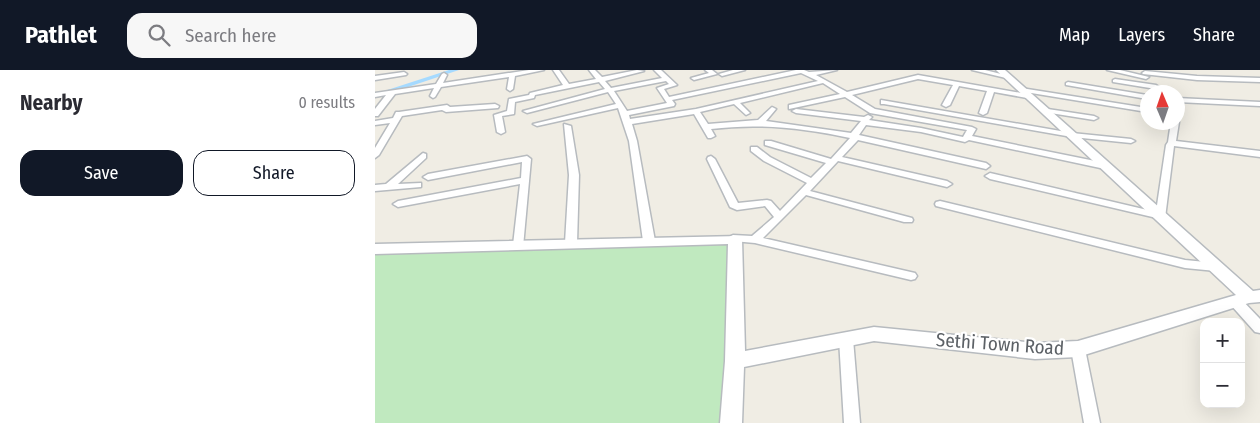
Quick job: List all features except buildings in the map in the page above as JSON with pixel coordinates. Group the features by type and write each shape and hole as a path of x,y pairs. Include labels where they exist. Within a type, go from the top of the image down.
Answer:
{"street":[{"path":"375,95 541,70"},
{"path":"556,70 567,86"},
{"path":"595,70 626,118 633,141 649,241"},
{"path":"626,118 671,104 660,88 674,85 657,70"},
{"path":"695,78 714,74 708,70"},
{"path":"721,74 742,70"},
{"path":"810,74 834,70"},
{"path":"975,70 1003,73 1044,110 1248,298 1260,328"},
{"path":"1110,70 1197,78 1260,80"},
{"path":"501,132 498,115 511,112 511,100 641,71"},
{"path":"668,99 801,71 824,81 844,95 873,111 972,129 965,140 921,130 794,109 844,95 918,77 991,90 1140,109"},
{"path":"1145,73 1154,85"},
{"path":"375,78 404,74"},
{"path":"433,96 445,75"},
{"path":"510,89 512,75"},
{"path":"527,111 609,90 667,79"},
{"path":"626,118 695,111 824,81"},
{"path":"1115,81 1140,86"},
{"path":"946,105 957,83"},
{"path":"1068,84 1140,96"},
{"path":"983,113 991,90"},
{"path":"375,114 377,108 391,93"},
{"path":"1185,100 1260,104"},
{"path":"735,102 746,114"},
{"path":"884,102 1071,136 1131,140"},
{"path":"537,124 619,105"},
{"path":"375,155 399,114 447,107 446,110 495,106"},
{"path":"760,123 772,109"},
{"path":"1044,110 1095,118"},
{"path":"695,111 711,136"},
{"path":"755,240 835,160 855,138 855,133 873,111"},
{"path":"375,123 396,120"},
{"path":"705,127 760,123 855,138 1161,216"},
{"path":"567,126 574,175 571,243"},
{"path":"1161,216 1170,145 1174,130"},
{"path":"967,136 1105,166"},
{"path":"768,143 835,160 947,184"},
{"path":"1172,143 1260,154"},
{"path":"754,149 767,159 813,183"},
{"path":"389,187 423,156"},
{"path":"711,159 734,205 737,207 767,203 780,217"},
{"path":"428,177 527,160 519,245"},
{"path":"398,204 525,180"},
{"path":"375,188 417,185"},
{"path":"804,192 908,220"},
{"path":"941,204 1185,264 1216,267"},
{"path":"731,423 735,361 735,240 733,238"},
{"path":"375,249 733,238 755,240 911,276"},
{"name":"Sethi Town Road","path":"735,361 874,334 1035,350 1078,349 1248,298"},
{"path":"847,340 852,423"},
{"path":"1078,349 1092,423"}],"green space":[{"path":"733,238 732,423 375,423 375,253"}],"waterway":[{"path":"375,96 456,70"}]}
